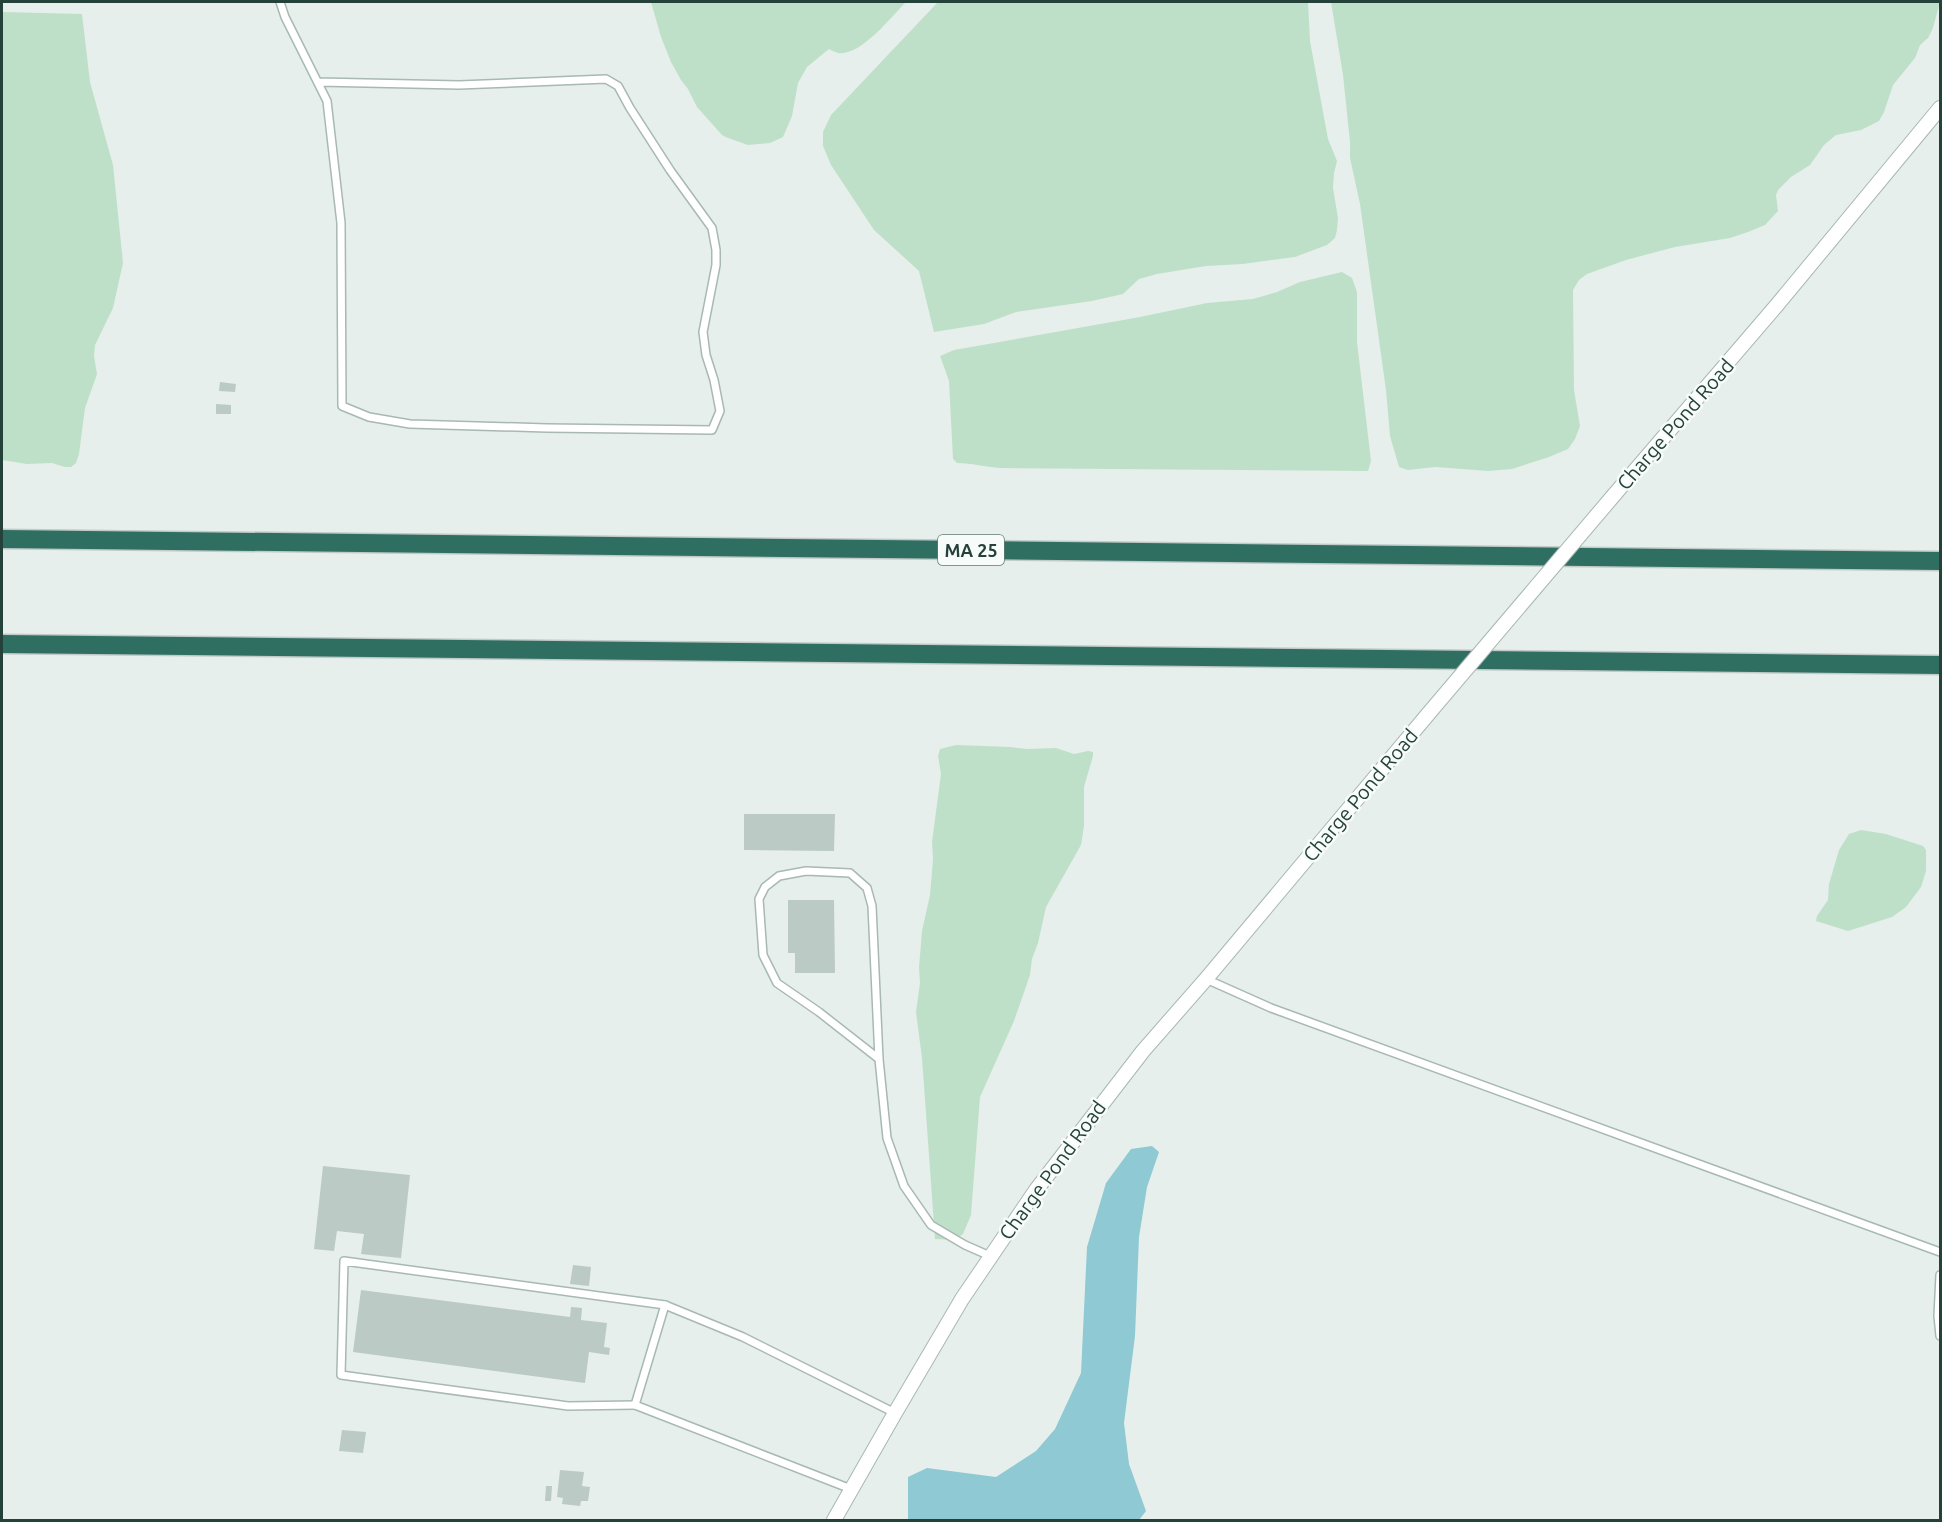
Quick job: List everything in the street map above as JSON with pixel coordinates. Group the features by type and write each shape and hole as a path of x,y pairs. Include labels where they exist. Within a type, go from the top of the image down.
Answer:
{"highway":[{"name":"MA 25","path":"2,539 1941,561"},
{"path":"2,644 1941,665"}],"street":[{"name":"Charge Pond Road","path":"834,1521 944,1328 990,1256 1036,1190 1116,1084 1777,305 1941,108"}],"lane":[{"path":"279,2 327,101 341,223 342,406 369,417 410,423 548,428 712,430 720,411 706,355 703,332 716,266 712,228 670,171 618,86 606,79 459,85 319,82"},
{"path":"879,1059 819,1012 777,983 763,955 759,899 765,887 779,876 806,871 850,873 867,888 872,906 879,1059 887,1138 904,1186 931,1225 965,1245 990,1256"},
{"path":"1206,979 1271,1008 1941,1252"},
{"path":"851,1489 635,1405 568,1406 341,1376 344,1262 665,1305 743,1337 895,1413"},
{"path":"1941,1275 1938,1317 1941,1336"},
{"path":"635,1405 665,1305"}],"green space":[{"path":"651,2 906,2 875,34 856,49 847,53 838,53 829,49 807,67 798,83 792,116 783,137 770,143 748,145 722,135 697,107 671,62"},
{"path":"938,2 1308,2 1310,41 1328,139 1337,161 1333,188 1338,218 1335,238 1327,245 1295,257 1206,266 1157,274 1139,279 1123,294 1016,312 984,324 934,332 919,271 874,230 831,165 823,146 823,132 831,115"},
{"path":"1331,2 1940,2 1928,38 1920,45 1915,58 1893,85 1879,121 1861,130 1836,135 1824,145 1810,165 1791,177 1778,190 1776,195 1778,211 1765,225 1730,238 1675,247 1626,260 1587,274 1579,280 1573,290 1574,390 1580,426 1575,439 1568,449 1549,457 1512,469 1488,471 1435,467 1408,470 1399,467 1390,436 1386,390 1360,204 1350,158 1343,75"},
{"path":"2,12 82,14 90,82 113,165 123,263 113,308 95,345 97,374 85,408 79,454 76,463 71,467 52,463 27,464 2,460"},
{"path":"1342,272 1352,278 1357,292 1357,342 1371,461 1368,471 1000,468 957,463 953,459 949,381 940,356 954,350 1207,303 1253,299 1300,282"},
{"path":"956,745 1027,749 1056,748 1074,754 1093,752 1093,756 1084,787 1084,826 1081,845 1046,907 1030,975 1014,1021 980,1097 971,1215 963,1234 955,1240 935,1239 922,1058 916,1012 920,983 922,931 930,895 932,842 941,774 938,756 940,749"},
{"path":"1861,830 1886,834 1923,846 1926,850 1926,871 1921,887 1906,907 1892,917 1848,931 1816,921 1828,900 1829,884 1839,850 1849,834"}],"water":[{"path":"1152,1146 1159,1152 1147,1187 1139,1237 1135,1336 1124,1423 1129,1464 1146,1511 1139,1520 908,1520 908,1477 927,1468 996,1477 1036,1451 1055,1429 1081,1373 1087,1247 1106,1183 1131,1149"}],"building":[{"path":"220,382 236,384 235,392 219,391"},
{"path":"216,404 231,405 231,414 216,414"},
{"path":"744,814 835,814 834,851 744,850"},
{"path":"788,900 834,900 835,973 795,973 795,953 788,953"},
{"path":"323,1166 410,1175 401,1258 361,1254 364,1234 337,1231 334,1251 314,1249"},
{"path":"573,1265 591,1267 589,1286 570,1284"},
{"path":"361,1290 570,1317 571,1307 582,1308 581,1320 607,1323 604,1347 610,1348 609,1355 589,1352 585,1383 353,1352"},
{"path":"342,1430 366,1432 363,1453 339,1451"},
{"path":"560,1470 584,1472 582,1486 590,1487 588,1501 581,1501 580,1506 562,1504 563,1498 557,1497"},
{"path":"546,1486 552,1486 551,1501 545,1501"}]}
